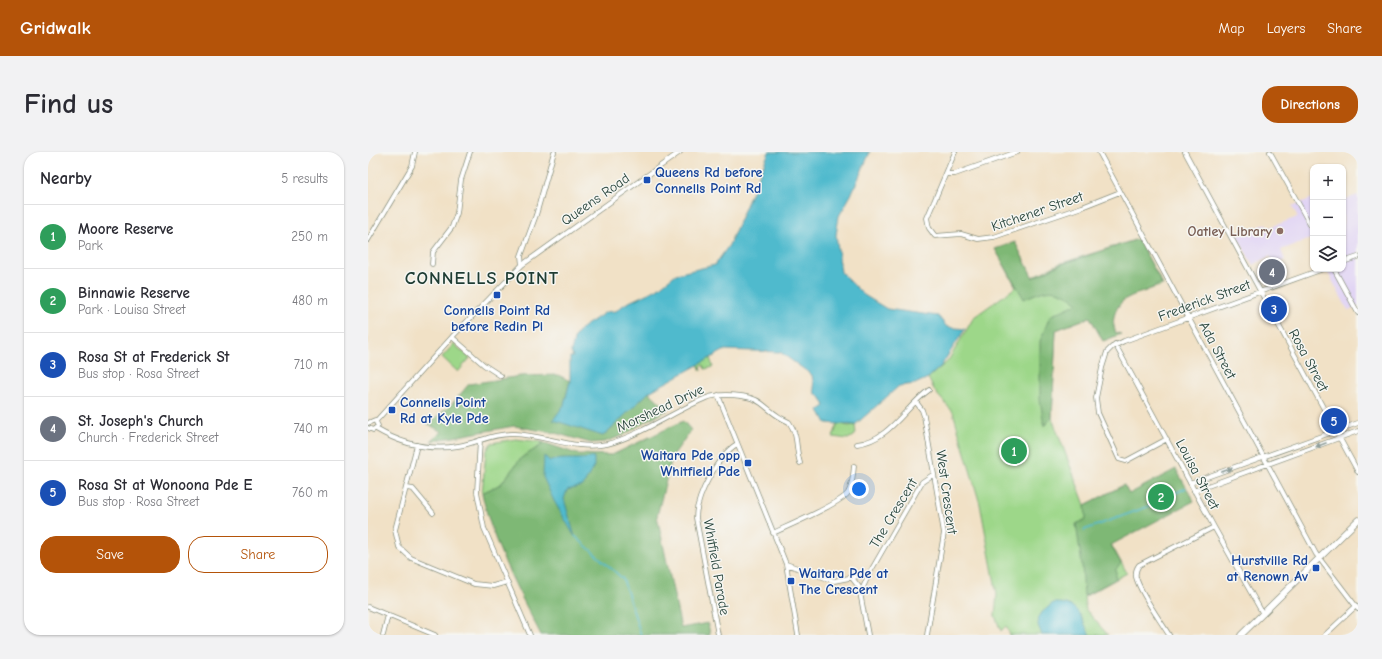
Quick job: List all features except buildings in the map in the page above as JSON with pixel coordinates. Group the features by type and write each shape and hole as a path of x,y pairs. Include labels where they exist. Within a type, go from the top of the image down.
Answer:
{"main road":[{"path":"1241,635 1358,520"}],"street":[{"path":"368,240 412,166 415,152"},
{"path":"432,264 433,252 452,227 457,213 461,180 470,152"},
{"path":"522,265 521,256 536,215 554,152"},
{"name":"Queens Road","path":"376,422 452,337 522,265 680,152"},
{"path":"955,152 946,174 955,174 1017,152"},
{"name":"Ada Street","path":"1099,152 1267,465 1319,558 1357,608"},
{"name":"Rosa Street","path":"1185,152 1358,472"},
{"path":"1270,152 1310,225"},
{"name":"Kitchener Street","path":"946,174 927,218 928,228 935,236 961,234 978,239 994,237 1082,207 1120,192"},
{"path":"1346,261 1358,257"},
{"name":"Frederick Street","path":"1115,344 1315,272"},
{"path":"1336,272 1358,313"},
{"path":"452,337 501,376"},
{"path":"1115,344 1108,351 1102,368 1096,401 1099,416 1117,457 1120,461 1126,461 1167,439"},
{"name":"Louisa Street","path":"1115,344 1194,491 1263,614"},
{"path":"857,444 868,443 892,428 929,390"},
{"path":"718,395 786,564 798,635"},
{"name":"Morshead Drive","path":"376,428 404,442 427,447 458,446 497,435 514,434 572,446 606,444 628,437 706,398 718,395 761,402 777,417 789,422 797,437 796,450 800,463"},
{"name":"West Crescent","path":"916,402 922,410 924,416 944,533 927,635"},
{"path":"368,429 373,430 376,428 376,422 369,420"},
{"path":"1190,483 1358,423"},
{"path":"1194,491 1358,431"},
{"path":"480,440 477,492 484,528 530,635"},
{"name":"Whitfield Parade","path":"718,635 696,518 696,508 723,455 737,444"},
{"path":"417,445 395,530 397,544 404,554 474,584 493,586 507,582"},
{"path":"773,533 844,498 852,485 854,466"},
{"name":"The Crescent","path":"861,596 864,584 869,574 922,482 934,474"},
{"path":"407,488 412,489 433,513"},
{"path":"1169,635 1136,577 1136,570 1139,565 1214,527"},
{"path":"786,564 831,580 852,578 869,574"},
{"path":"852,578 858,584 868,635"},
{"path":"368,607 435,635"},
{"path":"1325,635 1357,608"},
{"path":"383,635 388,615"}],"shaded area":[{"path":"1358,195 1358,307 1348,310 1328,272 1346,272 1346,199"},
{"path":"1310,199 1310,239 1281,250 1285,260 1275,264 1270,256 1253,265 1236,235 1266,224 1268,228 1298,217 1292,206"}],"green space":[{"path":"1138,239 1163,285 1131,296 1119,305 1114,318 1114,328 1116,333 1121,334 1103,341 1090,317 1056,330 1052,418 1085,505 1124,485 1102,528 1127,573 1084,597 1086,610 1108,635 1010,635 1006,626 1001,631 995,616 997,594 980,504 953,412 936,393 928,378 948,361 974,317 1016,287 996,250 1015,243 1032,277 1059,264"},
{"path":"1138,239 1162,284 1130,297 1119,305 1114,318 1114,328 1116,333 1121,334 1103,341 1090,317 1056,330 1052,418 1044,426 1040,399 1040,341 1050,316 1078,303 1058,291 1052,290 1024,299 995,249 1015,242 1033,278 1059,265"},
{"path":"454,344 470,358 458,372 442,357"},
{"path":"710,358 713,367 705,369 703,365 700,367 701,371 698,364"},
{"path":"558,375 570,381 564,405 603,436 649,392 668,410 649,419 624,435 605,442 591,443 555,433 514,426 431,441 442,432 428,424 452,404 469,384 521,376"},
{"path":"683,421 691,430 672,457 657,516 681,628 708,623 710,635 541,635 499,548 486,512 482,493 501,484 521,458 542,445 542,442 577,454 612,455"},
{"path":"838,423 848,426 855,425 856,434 848,439 833,437"},
{"path":"516,439 542,442 542,445 521,458 501,484 482,493 486,452 491,443"},
{"path":"1176,469 1194,501 1111,545 1121,563 1116,569 1116,579 1084,596 1082,565 1076,524 1086,519 1085,505 1124,485 1129,494"}],"water":[{"path":"769,152 870,152 851,195 839,216 836,235 841,272 864,295 887,309 938,316 947,327 965,329 941,366 928,378 915,384 899,386 855,425 826,423 819,410 825,406 821,398 815,393 812,375 780,352 725,350 649,392 603,436 553,420 564,405 570,381 570,357 573,357 571,352 575,336 582,328 606,312 616,311 625,304 657,289 676,274 715,265 729,245"},
{"path":"544,456 550,461 594,457 594,466 583,486 567,490 564,499 575,537 554,501 543,477"},
{"path":"1053,603 1068,605 1078,612 1090,635 1042,635 1038,625 1039,615"}],"waterway":[{"path":"1084,530 1147,507 1186,488"},
{"path":"575,536 623,579 641,635"}],"place":[{"name":"Queens Rd before Connells Point Rd","path":"647,180"},
{"name":"Oatley Library","path":"1280,231"},
{"name":"St. Joseph's Church","path":"1272,272"},
{"name":"Connells Point Rd before Redin Pl","path":"497,295"},
{"name":"Rosa St at Frederick St","path":"1274,309"},
{"name":"Connells Point Rd at Kyle Pde","path":"392,410"},
{"name":"Rosa St at Wonoona Pde E","path":"1334,421"},
{"name":"Moore Reserve","path":"1014,451"},
{"name":"Waitara Pde opp Whitfield Pde","path":"748,463"},
{"name":"Binnawie Reserve","path":"1161,497"},
{"name":"Hurstville Rd at Renown Av","path":"1316,568"},
{"name":"Waitara Pde at The Crescent","path":"791,581"}],"district":[{"name":"CONNELLS POINT","path":"482,278"}]}
